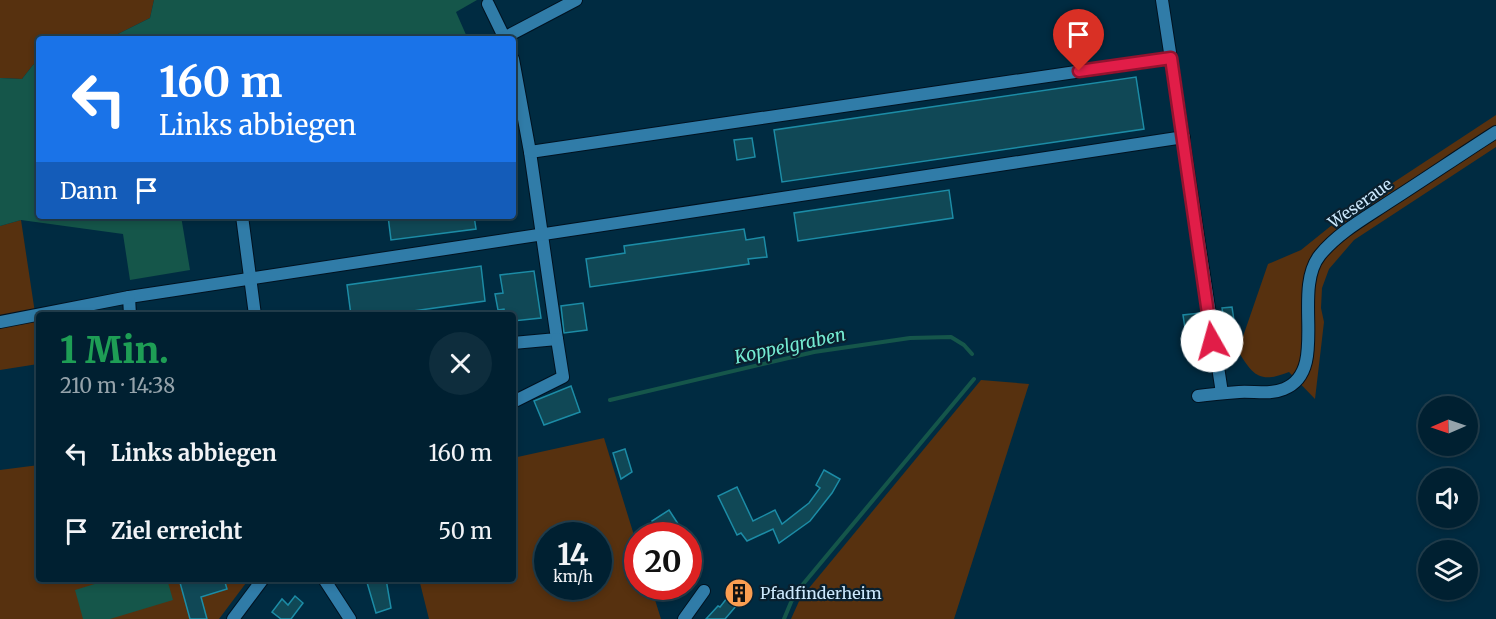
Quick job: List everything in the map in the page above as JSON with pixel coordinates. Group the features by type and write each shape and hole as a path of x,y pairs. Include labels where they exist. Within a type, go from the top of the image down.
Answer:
{"street":[{"path":"509,36 576,0"},
{"path":"1162,0 1222,393"},
{"path":"488,4 502,36"},
{"path":"530,153 1171,58"},
{"path":"516,76 530,153 563,377 516,400"},
{"name":"Weseraue","path":"1198,396 1284,390 1293,384 1303,370 1308,354 1307,293 1311,274 1319,256 1342,233 1496,132"},
{"path":"52,312 129,297 251,281 1184,137"},
{"path":"242,219 255,312"},
{"path":"129,297 130,312"},
{"path":"0,322 36,315"},
{"path":"516,343 557,339"},
{"path":"233,619 261,582"},
{"path":"326,582 350,619"},
{"path":"684,619 704,591"}],"shaded area":[{"path":"0,0 154,0 150,18 114,36 36,36 36,63 22,79 0,78"},
{"path":"154,0 477,0 456,12 467,36 114,36 150,18"},
{"path":"36,63 36,219 182,219 190,270 130,280 123,234 21,220 0,226 0,78 22,79"},
{"path":"1496,115 1496,147 1354,240 1329,269 1322,288 1321,308 1324,322 1315,399 1289,372 1279,376 1264,377 1253,371 1238,351 1268,264 1301,250 1347,213"},
{"path":"21,220 35,313 36,364 0,370 0,226"},
{"path":"981,380 1029,384 954,619 791,619 800,599"},
{"path":"604,438 630,522 624,522 624,600 655,600 661,619 429,619 420,582 516,582 516,457"},
{"path":"36,465 36,582 247,582 219,619 0,619 0,470"},
{"path":"101,582 168,582 173,600 110,619 83,619 75,590"}],"building":[{"path":"1136,77 1144,129 782,182 774,130"},
{"path":"752,138 755,157 737,160 734,140"},
{"path":"949,190 953,218 798,241 794,213"},
{"path":"388,219 474,219 476,229 391,240"},
{"path":"744,229 746,240 764,237 767,257 748,259 749,264 590,287 586,259 625,253 624,246"},
{"path":"481,266 485,301 406,312 351,312 347,285"},
{"path":"534,271 541,318 516,321 516,312 498,310 495,294 503,293 500,275"},
{"path":"583,303 587,330 564,333 561,306"},
{"path":"1232,307 1235,327 1225,328 1222,308"},
{"path":"1200,313 1203,333 1186,335 1183,315"},
{"path":"571,386 580,412 544,425 534,401"},
{"path":"625,449 632,472 621,479 613,453"},
{"path":"824,470 840,479 832,493 810,521 779,543 773,529 747,541 741,533 737,535 718,496 737,487 753,521 775,510 782,524 809,503 820,488 816,485"},
{"path":"669,510 677,522 653,522"},
{"path":"180,582 225,582 227,589 201,597 207,619 190,619"},
{"path":"367,582 387,582 391,608 376,613"},
{"path":"738,584 748,592 725,619 706,619 718,606 720,607"},
{"path":"295,596 303,603 291,619 281,619 272,612 282,599 288,605"}],"waterway":[{"name":"Koppelgraben","path":"610,400 814,352 910,338 951,337 964,345 972,354"},
{"name":"Koppelgraben","path":"784,619 794,595 974,379"}],"place":[{"name":"Pfadfinderheim","path":"739,593"}],"route":[{"path":"1079,71 1171,58 1212,341"}]}
